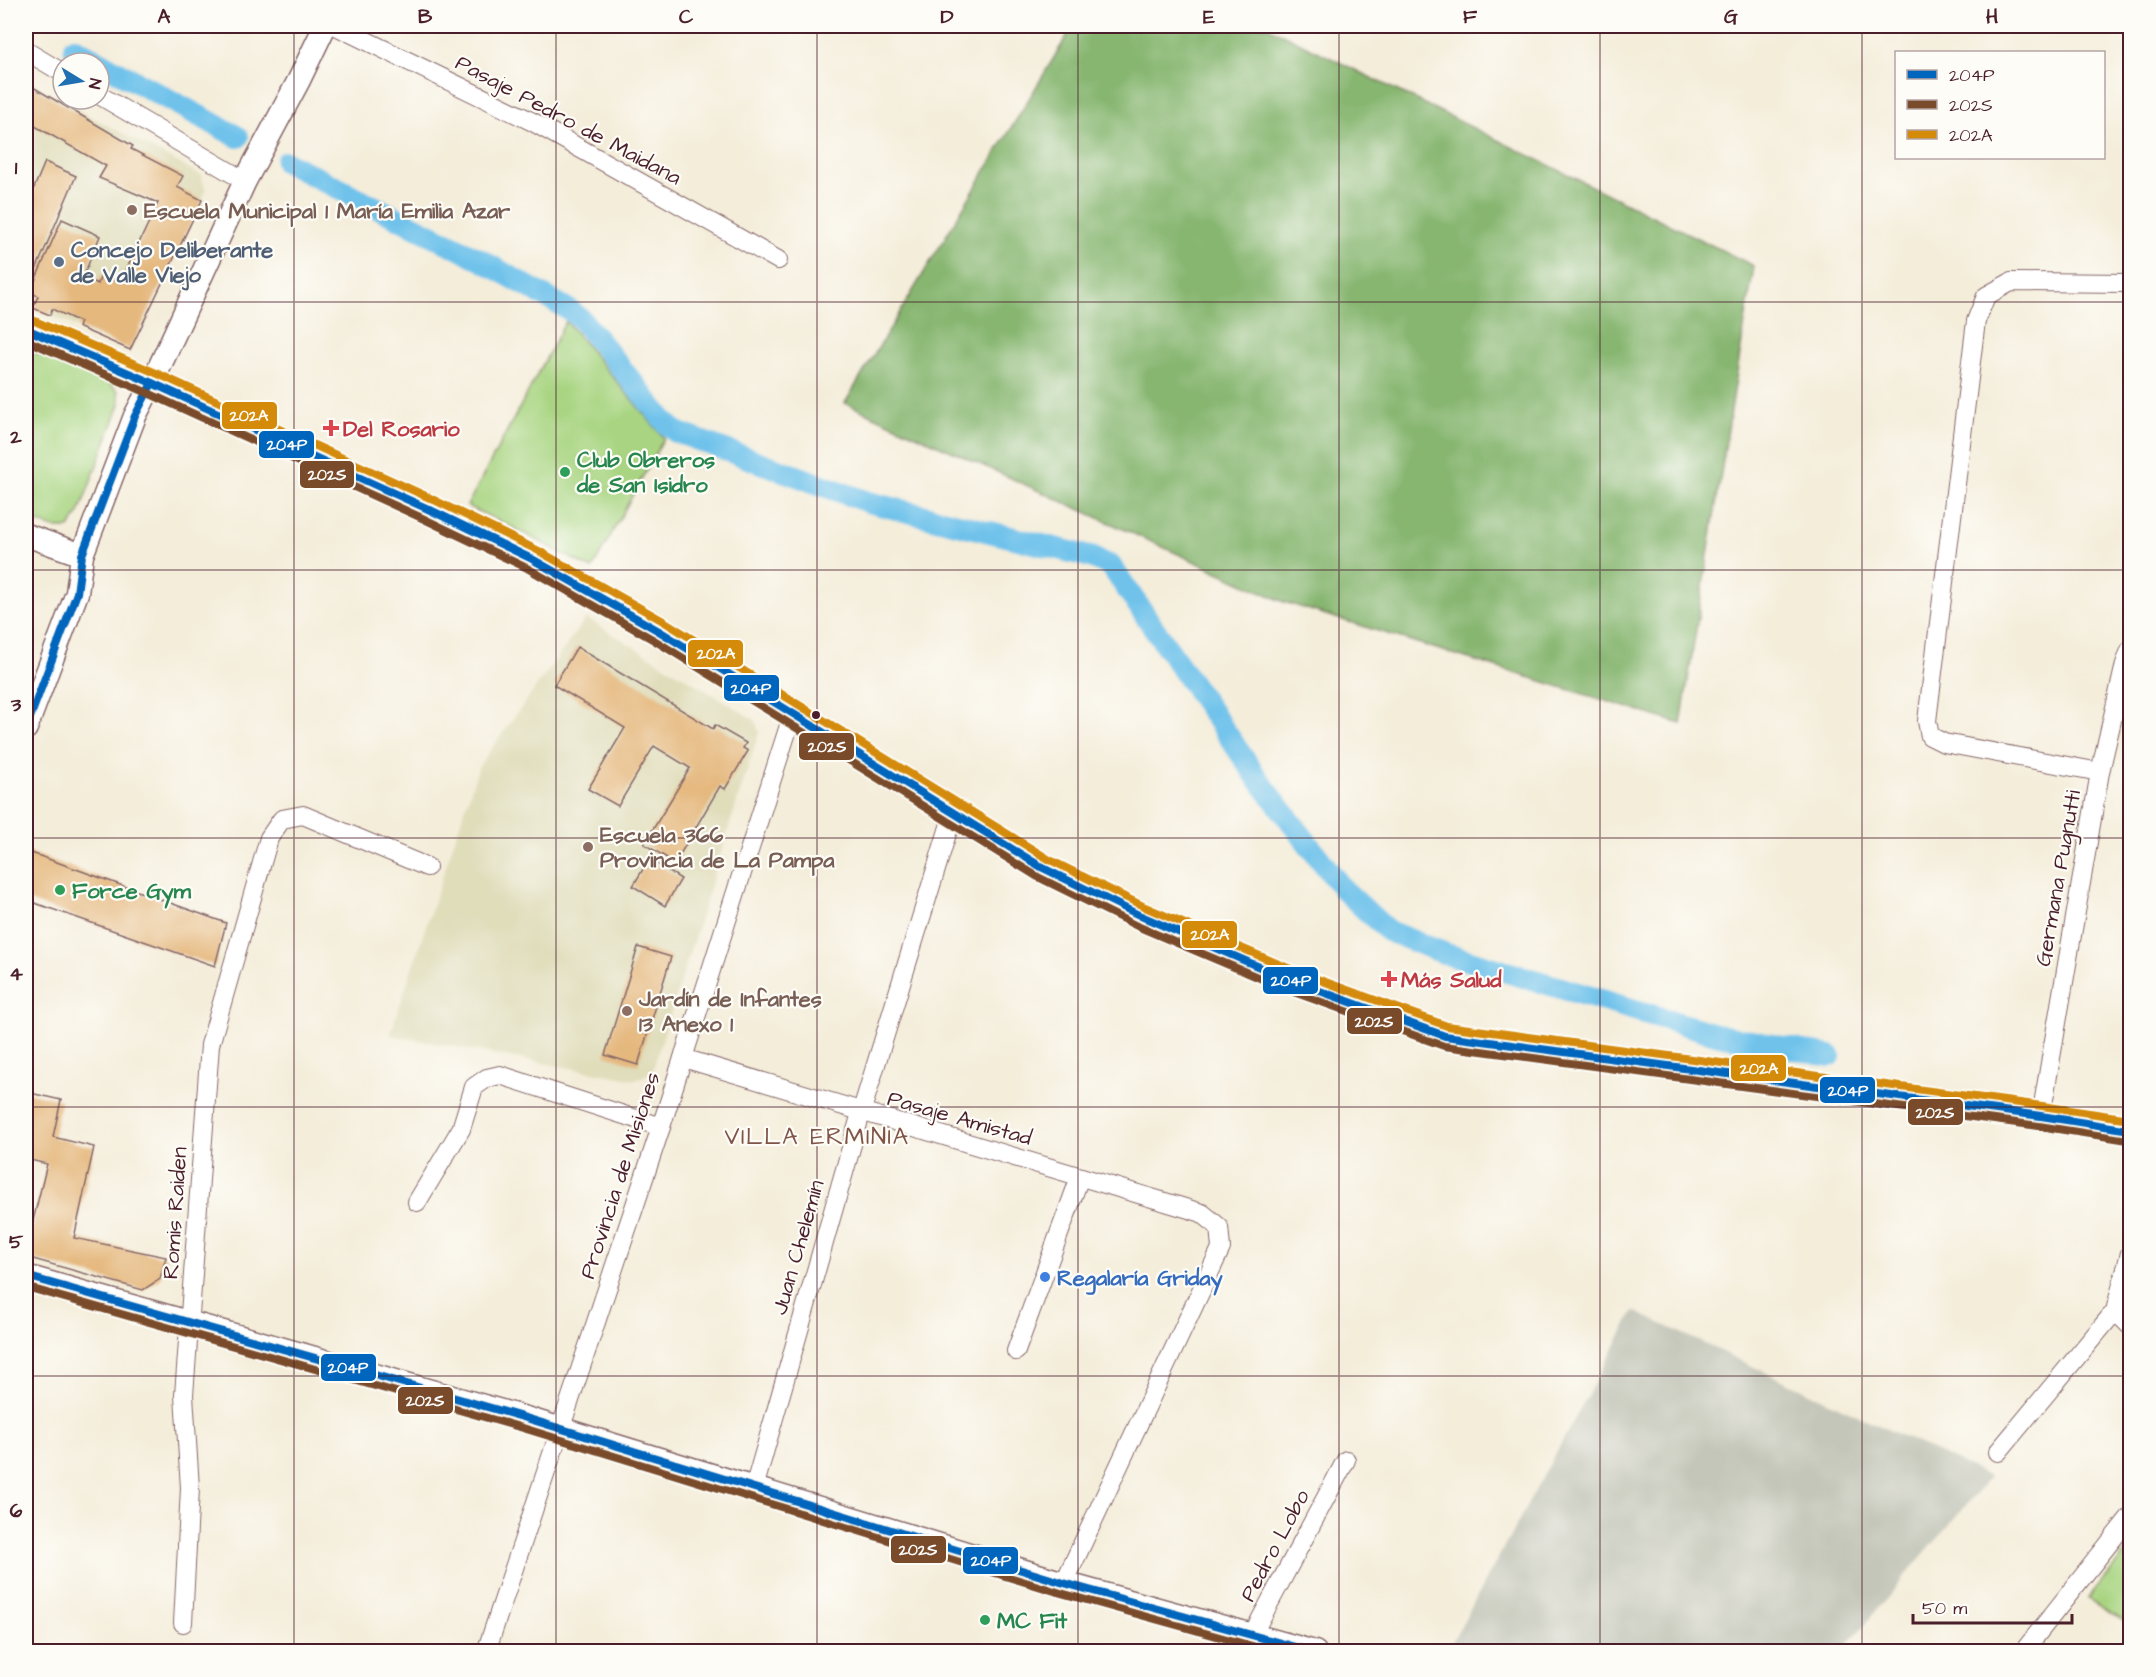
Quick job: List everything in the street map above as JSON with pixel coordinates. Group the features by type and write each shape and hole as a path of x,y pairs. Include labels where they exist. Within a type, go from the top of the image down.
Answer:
{"street":[{"path":"26,728 77,593 82,555 135,416 245,181 325,26"},
{"name":"Pasaje Pedro de Maidana","path":"336,26 533,122 778,260"},
{"path":"26,51 51,66"},
{"path":"111,102 245,181"},
{"path":"2100,772 1944,743 1930,736 1927,721 1976,321 1986,296 2011,282 2130,283"},
{"path":"26,329 152,383 532,559 659,631 1043,868 1105,900 1190,939 1368,1010 1445,1036 2130,1130"},
{"path":"26,535 82,555"},
{"name":"Germana Pugnutti","path":"2041,1116 2100,772 2130,650"},
{"name":"Provincia de Misiones","path":"486,1652 661,1127 793,713"},
{"name":"Juan Chelemín","path":"754,1488 861,1113 953,814"},
{"name":"Romis Raiden","path":"183,1623 190,1488 184,1395 210,1045 269,838 282,819 303,815 427,867"},
{"name":"Pasaje Amistad","path":"683,1058 1202,1213 1219,1227 1221,1248 1064,1583"},
{"path":"417,1202 461,1129 474,1087 487,1078 500,1075 661,1127"},
{"path":"1016,1351 1080,1177"},
{"path":"1998,1452 2115,1311 2130,1253"},
{"path":"26,1276 560,1428 1064,1583 1248,1643 1315,1652"},
{"path":"2115,1311 2130,1326"},
{"name":"Pedro Lobo","path":"1248,1643 1346,1460"},
{"path":"2023,1652 2130,1517"}],"shaded area":[{"name":"Escuela Municipal 1 María Emilia Azar","path":"26,82 51,95 51,111 81,111 201,175 206,191 130,350 50,315 88,231 63,219 26,303"},
{"name":"Escuela 366 Provincia de La Pampa","path":"586,618 755,720 759,732 652,1072 636,1080 390,1035 479,766"},
{"path":"1634,1311 1990,1477 1842,1651 1447,1651"}],"green space":[{"path":"1073,26 1266,26 1754,266 1681,724 1284,602 845,403"},
{"name":"Club Obreros de San Isidro","path":"566,321 664,438 592,569 467,506"},
{"path":"26,349 107,381 118,391 120,404 79,513 69,528 54,528 26,518"},
{"path":"2130,1548 2130,1625 2088,1599"}],"building":[{"name":"Escuela Municipal 1 María Emilia Azar","path":"26,83 51,98 51,111 74,111 133,146 131,149 183,176 177,187 202,200 130,350 78,327 80,322 52,309 50,315 33,308 38,296 30,292 62,219 100,236 83,277 98,284 101,275 120,283 158,203 99,178 106,166 26,121"},
{"path":"45,162 76,176 26,293 26,207"},
{"path":"577,647 713,729 715,725 746,743 743,748 748,751 725,789 720,786 675,863 644,844 690,768 654,746 618,806 588,789 625,728 554,685"},
{"path":"26,851 226,923 215,966 26,900"},
{"path":"649,859 681,879 665,906 633,886"},
{"path":"638,947 671,957 638,1065 605,1055"},
{"path":"26,1092 61,1100 53,1137 94,1147 74,1238 166,1257 160,1279 143,1290 26,1257 26,1228 31,1229 47,1164 26,1159"}],"waterway":[{"path":"74,48 238,137"},
{"path":"286,162 481,260 571,311 581,319 665,422 676,432 868,502 1091,557 1111,566 1258,779 1343,889 1388,931 1446,954 1719,1035 1830,1056"}],"transit line":[{"name":"202A","path":"30,319 156,373 430,498 537,550 665,622 1048,859 1145,907 1295,971 1447,1026 2130,1119"},
{"name":"204P","path":"26,329 152,383 532,559 659,631 1043,868 1141,916 1292,981 1445,1036 2130,1130"},
{"name":"202S","path":"26,340 148,393 527,568 654,640 1038,877 1137,926 1288,990 1444,1046 2128,1140"},
{"name":"204P","path":"26,728 77,593 82,555 135,416 152,383"},
{"name":"204P","path":"26,1276 526,1418 1064,1583 1313,1652"},
{"name":"202S","path":"26,1287 523,1428 1061,1593 1274,1652"}],"place":[{"name":"Escuela Municipal 1 María Emilia Azar","path":"132,210"},
{"name":"Concejo Deliberante de Valle Viejo","path":"59,262"},
{"name":"Del Rosario","path":"331,428"},
{"name":"Club Obreros de San Isidro","path":"565,472"},
{"name":"Escuela 366 Provincia de La Pampa","path":"588,847"},
{"name":"Force Gym","path":"60,890"},
{"name":"Más Salud","path":"1389,979"},
{"name":"Jardín de Infantes 13 Anexo 1","path":"627,1011"},
{"name":"Regalaría Griday","path":"1045,1277"},
{"name":"MC Fit","path":"985,1620"}],"district":[{"name":"VILLA ERMINIA","path":"817,1136"}]}
